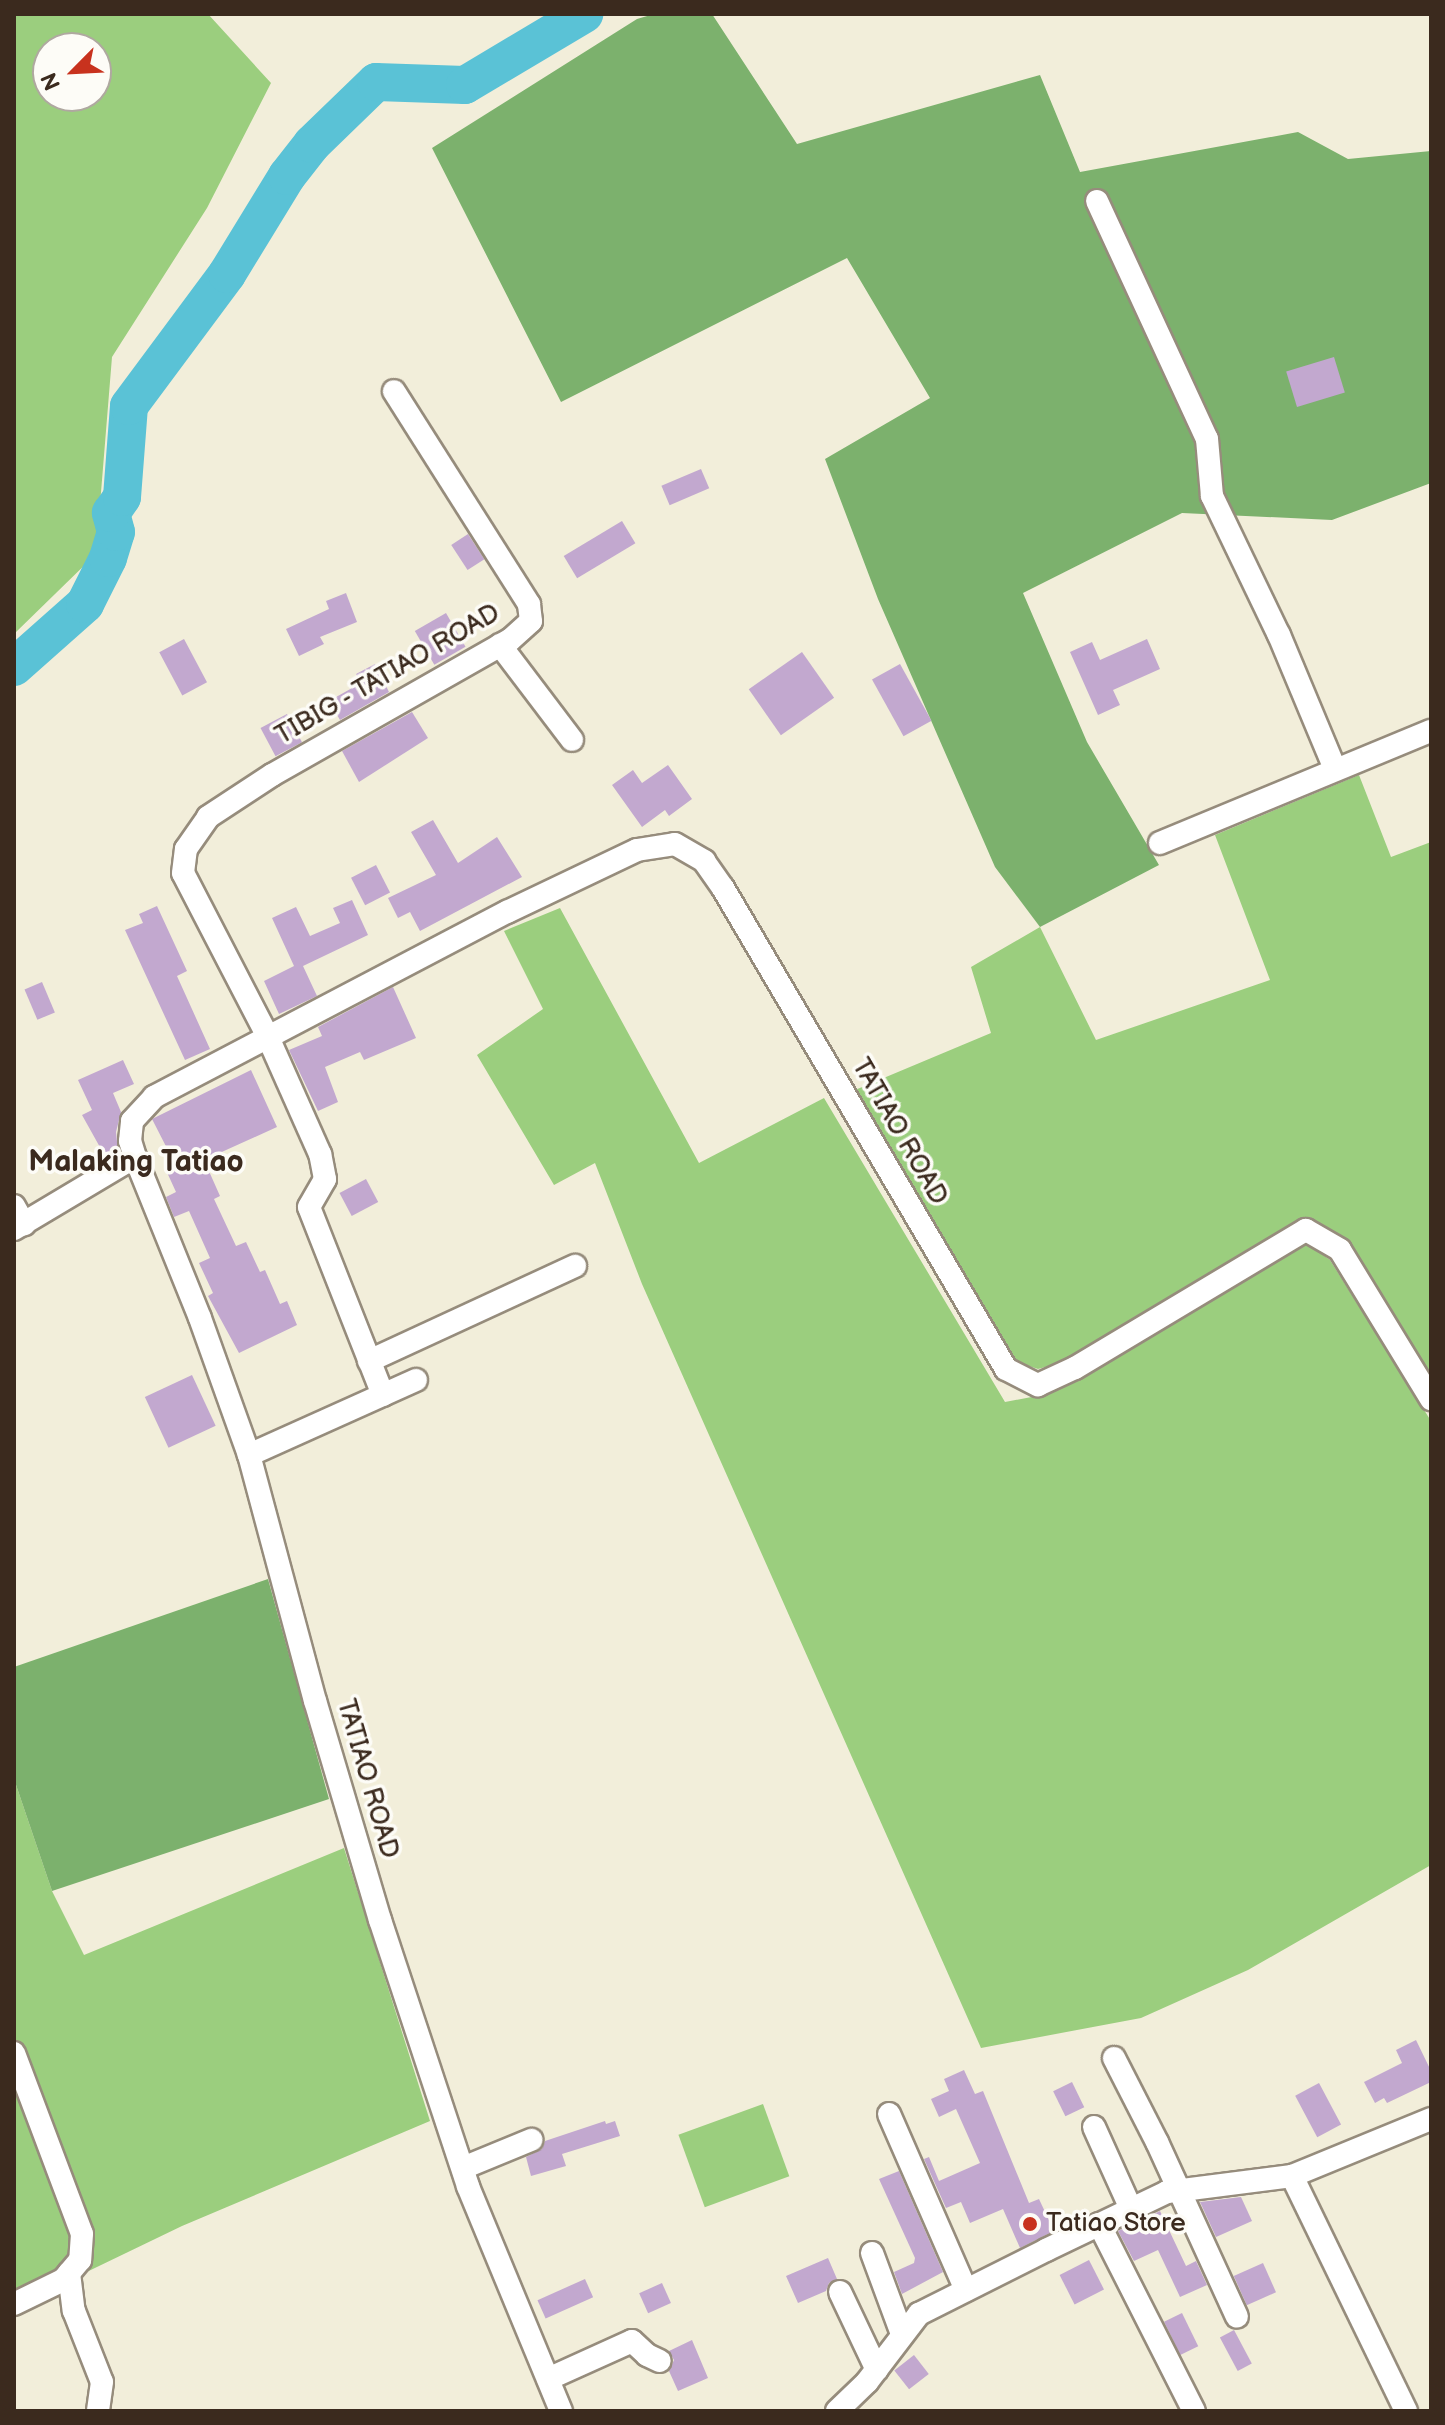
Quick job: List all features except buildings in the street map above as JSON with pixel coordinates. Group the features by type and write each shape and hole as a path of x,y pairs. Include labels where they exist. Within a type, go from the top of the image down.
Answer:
{"street":[{"path":"1097,201 1207,439 1212,496 1279,635 1335,769"},
{"name":"TIBIG - TATIAO ROAD","path":"267,1035 183,873 186,849 208,817 283,768 500,645 531,621 529,604 394,391"},
{"path":"500,645 572,740"},
{"path":"1160,843 1431,731"},
{"name":"TATIAO ROAD","path":"561,2411 463,2168 348,1817 249,1455 200,1318 135,1157 130,1141 132,1121 154,1097 267,1035 507,912 637,850 675,844 704,861 723,888 1006,1369 1038,1385 1075,1368 1306,1230 1340,1250 1431,1399"},
{"path":"267,1035 320,1154 325,1179 309,1207 383,1395"},
{"path":"17,1220 135,1157"},
{"path":"369,1361 575,1266"},
{"path":"249,1455 416,1380"},
{"path":"14,2053 82,2234 80,2260 63,2280 14,2304"},
{"path":"1114,2058 1237,2317"},
{"path":"889,2114 966,2290"},
{"path":"837,2411 877,2370 919,2314 1099,2224 1178,2189 1292,2176 1431,2119"},
{"path":"1094,2127 1131,2209"},
{"path":"463,2168 531,2140"},
{"path":"1292,2176 1406,2411"},
{"path":"1099,2224 1194,2411"},
{"path":"872,2253 902,2334"},
{"path":"69,2273 74,2311 102,2382 98,2411"},
{"path":"840,2292 877,2370"},
{"path":"548,2379 632,2341 647,2355 660,2361"}],"green space":[{"path":"14,14 208,14 271,83 207,208 112,357 96,554 14,634"},
{"path":"654,14 712,14 797,144 1040,75 1080,172 1298,132 1348,159 1431,151 1431,483 1332,520 1182,513 1023,593 1087,742 1159,865 1040,927 995,867 878,599 825,459 930,398 847,258 561,402 432,148 637,19"},
{"path":"1359,775 1391,857 1431,842 1431,1376 1350,1243 1310,1217 1067,1361 1038,1369 1014,1361 855,1090 991,1033 971,967 1040,927 1096,1040 1270,980 1215,835"},
{"path":"560,908 699,1163 824,1098 1005,1402 1042,1395 1307,1243 1330,1260 1431,1421 1431,1865 1248,1970 1141,2018 981,2048 642,1284 595,1163 554,1185 477,1055 543,1009 504,931"},
{"path":"268,1579 329,1799 52,1891 14,1779 14,1667"},
{"path":"14,1779 52,1891 84,1955 344,1848 430,2121 182,2226 14,2307"},
{"path":"763,2104 789,2176 705,2207 678,2135"}],"waterway":[{"path":"14,667 85,604 108,558 116,532 111,513 122,497 129,406 227,274 287,176 312,144 376,82 465,85 584,14"}],"place":[{"name":"Tatiao Store","path":"1030,2224"}],"district":[{"name":"Malaking Tatiao","path":"136,1162"}]}
